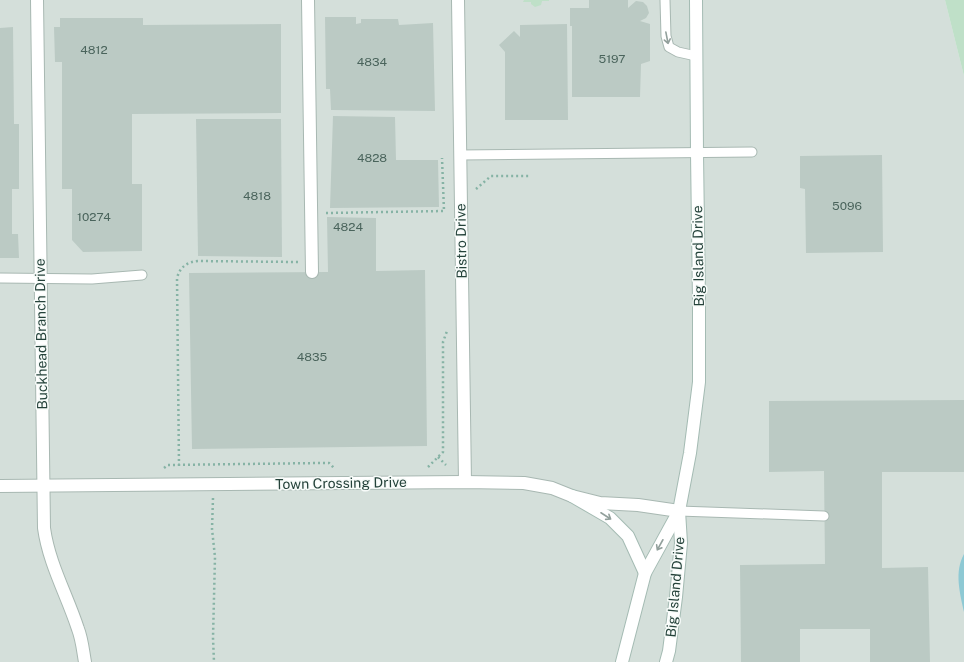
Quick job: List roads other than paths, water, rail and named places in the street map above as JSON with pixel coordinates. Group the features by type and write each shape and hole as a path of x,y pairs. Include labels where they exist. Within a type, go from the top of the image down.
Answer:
{"street":[{"name":"Buckhead Branch Drive","path":"37,0 44,528 46,545 56,576 79,630 85,662"},
{"path":"308,0 312,267"},
{"name":"Bistro Drive","path":"458,0 465,482"},
{"name":"Big Island Drive","path":"666,662 676,597 681,543 679,511 690,453 698,382 699,301 696,0"},
{"name":"Town Crossing Drive","path":"0,486 465,482 524,483 552,488 572,496 600,503 638,505 679,511"},
{"path":"572,496 610,518 628,536 645,573"},
{"name":"Big Island Drive","path":"622,662 645,573 679,511"}],"lane":[{"path":"666,0 666,36 669,47 678,52 696,56"},
{"path":"460,155 752,152"},
{"path":"0,278 92,279 142,275"},
{"path":"679,511 824,516"}],"water":[{"path":"964,554 964,612 959,583 959,568"}]}
